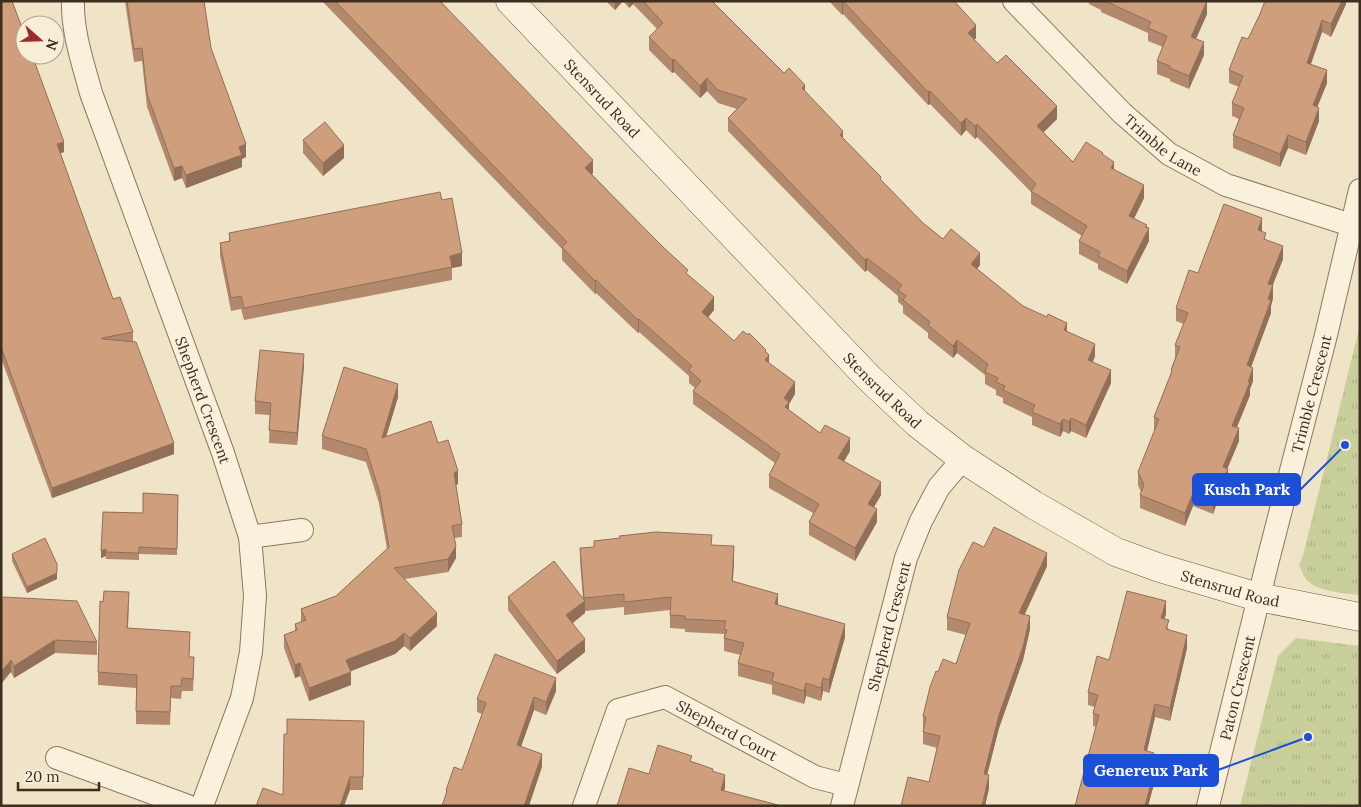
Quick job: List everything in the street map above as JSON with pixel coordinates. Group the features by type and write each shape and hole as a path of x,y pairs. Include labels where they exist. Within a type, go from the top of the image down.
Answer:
{"street":[{"name":"Shepherd Crescent","path":"73,1 79,51 91,93 223,453 250,537 255,596 251,652 242,698 202,806"},
{"name":"Stensrud Road","path":"510,1 868,377 918,424 963,459 1034,505 1116,552 1160,568 1258,597 1360,617"},
{"name":"Trimble Lane","path":"1014,1 1122,113 1169,154 1226,185 1351,225"},
{"name":"Trimble Crescent","path":"1258,597 1326,335 1360,190"},
{"name":"Shepherd Crescent","path":"844,796 906,558 921,521 939,487 963,459"},
{"path":"250,537 302,530"},
{"name":"Paton Crescent","path":"1208,806 1258,597"},
{"name":"Shepherd Court","path":"584,806 618,710 665,696 815,776 844,796"},
{"path":"57,758 188,806"}],"green space":[{"path":"1360,325 1360,595 1317,587 1306,579 1299,565"},
{"path":"1296,638 1360,646 1360,806 1240,806 1278,656"}],"building":[{"path":"1,1 12,1 17,15 15,15 15,65 36,65 64,142 57,144 113,299 120,297 133,332 102,339 136,342 174,443 52,488 1,347"},
{"path":"127,1 204,1 211,48 246,144 239,147 242,155 186,175 182,166 174,168 147,94 142,48 134,49"},
{"path":"335,1 440,1 593,160 585,168 688,270 686,273 714,297 702,312 734,341 743,331 748,335 749,333 769,355 765,360 795,382 784,398 789,402 785,407 820,433 825,425 850,438 838,458 881,482 868,504 877,509 855,548 809,522 819,504 769,475 780,454 693,391 701,381 689,370 692,366 595,281 562,247 567,242"},
{"path":"643,1 712,1 784,73 789,68 805,85 802,88 843,131 840,135 923,223 943,239 951,229 980,253 971,264 1023,306 1047,317 1048,314 1067,323 1064,330 1095,344 1088,360 1111,370 1086,425 1071,418 1069,422 1063,419 1060,424 1032,412 1035,405 1003,390 1005,386 996,382 998,378 985,372 988,364 957,340 953,346 928,325 930,322 903,300 906,296 898,290 902,285 867,258 865,260 728,118 747,99 718,90 707,78 700,86 649,37 663,23"},
{"path":"843,1 954,1 976,25 968,33 997,63 1006,55 1057,106 1037,126 1073,162 1086,142 1114,162 1111,168 1144,185 1129,216 1147,225 1145,227 1149,228 1127,271 1098,256 1100,252 1079,241 1087,226 1031,191 1036,184 977,124 975,126 966,118 961,123 930,91 928,92"},
{"path":"1105,1 1207,1 1191,37 1204,42 1189,76 1157,61 1167,36 1148,28 1151,22"},
{"path":"1265,1 1342,1 1331,24 1322,20 1307,63 1327,70 1313,105 1319,108 1306,142 1288,135 1280,154 1233,135 1244,108 1232,103 1243,76 1229,70 1242,37 1248,39"},
{"path":"325,122 344,145 323,163 303,140"},
{"path":"440,192 442,200 452,198 462,253 450,256 452,267 244,308 241,296 231,298 220,243 230,241 229,233"},
{"path":"1224,204 1262,218 1258,230 1266,233 1264,239 1283,246 1268,284 1273,285 1268,299 1271,300 1247,365 1253,368 1248,382 1250,382 1232,426 1239,428 1223,467 1228,469 1213,501 1193,493 1185,513 1140,495 1144,485 1138,472 1159,419 1154,417 1180,347 1175,345 1188,313 1176,308 1189,270 1198,273"},
{"path":"260,350 304,354 297,433 269,430 271,403 255,401"},
{"path":"344,367 398,384 382,438 431,421 438,443 448,440 458,471 454,473 462,524 452,526 456,546 448,559 394,568 437,613 410,638 404,633 395,641 346,660 351,672 309,688 300,663 295,665 284,635 297,630 295,624 306,620 301,609 336,596 389,547 379,490 366,449 322,436"},
{"path":"143,493 178,495 177,549 139,547 139,553 106,552 106,549 101,551 103,512 143,513"},
{"path":"994,527 1047,553 1019,613 1030,616 1023,647 999,715 984,774 989,775 982,806 901,806 908,777 929,782 940,736 923,732 926,717 923,716 930,687 943,659 956,664 970,623 947,617 959,570 973,542 984,547"},
{"path":"656,532 712,535 711,545 734,546 732,581 778,594 775,604 845,624 829,680 823,678 821,688 806,683 804,691 772,681 774,673 738,663 744,643 724,638 727,630 724,629 726,621 685,619 685,616 670,615 671,597 624,602 624,594 584,598 580,548 594,547 594,541"},
{"path":"45,538 57,564 57,573 27,587 12,554"},
{"path":"554,561 585,601 566,615 585,639 557,661 508,597"},
{"path":"104,591 129,592 127,628 190,632 189,657 194,657 193,679 182,678 181,686 171,686 170,712 136,711 137,675 98,672 100,601 103,602"},
{"path":"1127,591 1166,601 1161,618 1169,620 1166,629 1187,635 1170,708 1155,704 1144,750 1154,753 1153,759 1157,760 1145,806 1075,806 1099,715 1093,713 1098,695 1088,692 1097,656 1109,660"},
{"path":"4,597 77,601 97,642 55,640 14,666 11,660 1,672 1,599"},
{"path":"495,654 556,678 546,702 534,697 517,745 542,754 524,806 442,806 454,767 462,770 486,703 477,699"},
{"path":"287,719 364,721 363,777 350,777 340,806 256,806 263,788 283,795 284,734 287,734"},
{"path":"658,745 692,756 690,761 725,775 721,790 778,805 617,806 629,768 649,774"}],"place":[{"name":"Kusch Park","path":"1345,445"},
{"name":"Genereux Park","path":"1308,737"}]}
